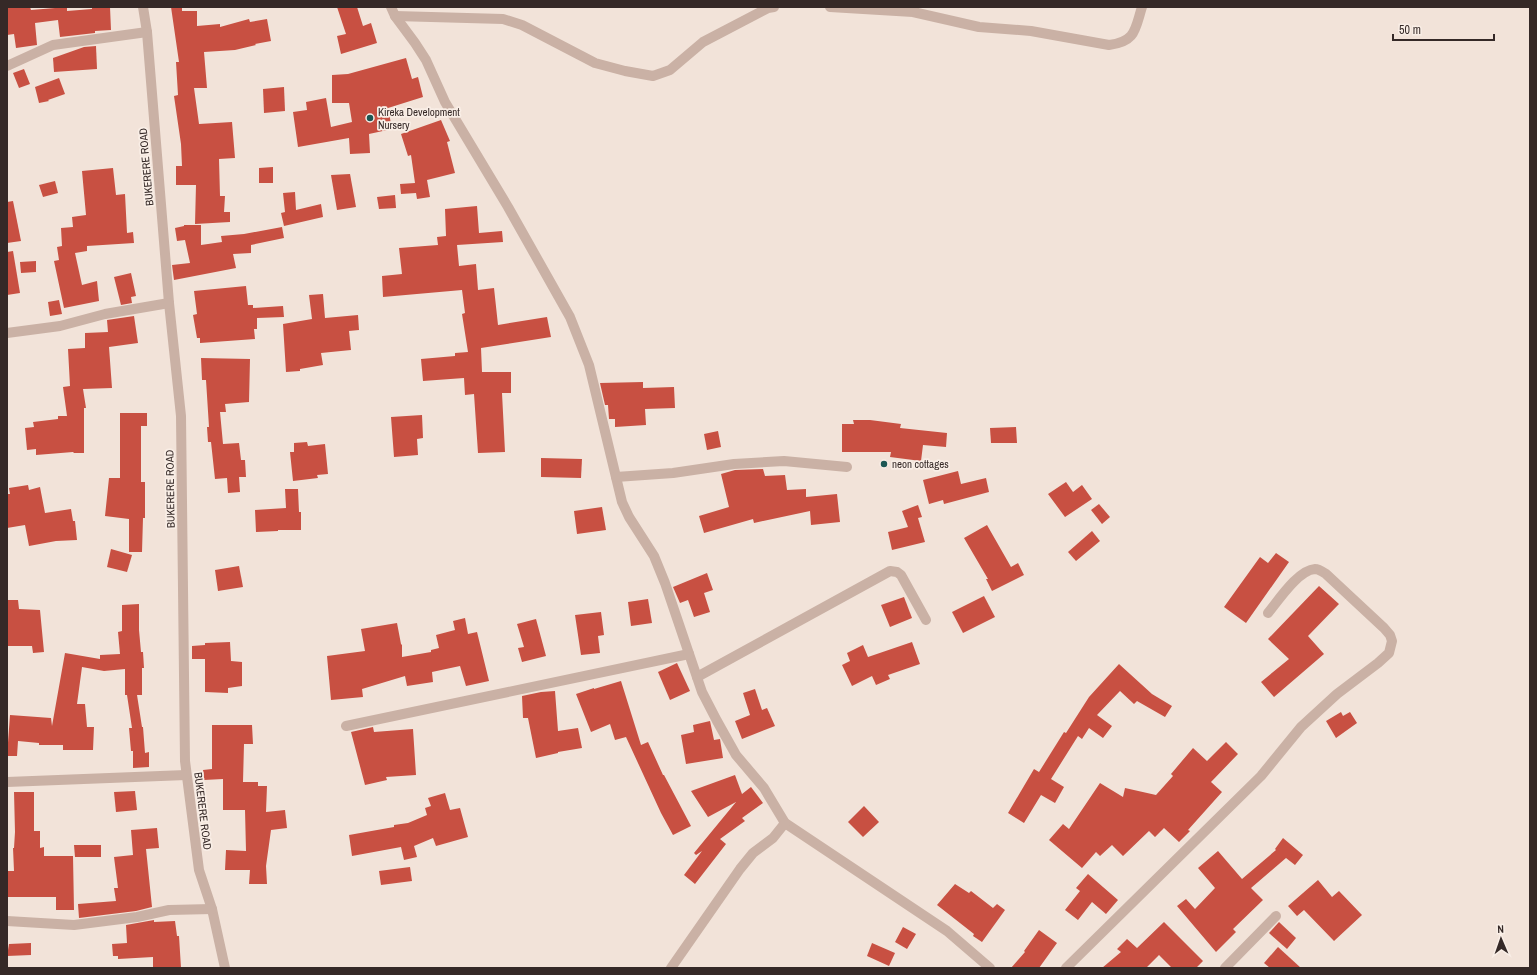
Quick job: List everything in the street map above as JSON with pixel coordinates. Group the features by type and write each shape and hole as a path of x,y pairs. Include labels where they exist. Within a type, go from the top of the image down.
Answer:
{"street":[{"name":"BUKERERE ROAD","path":"143,7 147,32 169,303 181,416 186,775 199,870 212,909 226,968"},
{"path":"393,11 503,19 522,25 595,63 625,71 653,76 670,70 703,42 768,8 774,7"},
{"path":"830,7 913,12 979,27 1031,31 1109,45 1121,44 1133,35 1142,7"},
{"path":"393,11 426,60 445,102 504,200 570,317 590,365 622,502 629,517 654,556 665,583 705,698 736,755 764,788 786,823 947,931 990,968"},
{"path":"7,66 53,45 147,32"},
{"path":"7,333 60,326 105,314 169,303"},
{"path":"616,477 673,473 734,464 784,461 848,467"},
{"path":"1066,968 1261,776 1301,726 1337,694 1389,653 1392,641 1390,635 1320,570 1308,571 1298,578 1268,613"},
{"path":"697,677 890,571 897,572 901,575 926,620"},
{"path":"346,726 689,654"},
{"path":"7,782 186,775"},
{"path":"671,968 740,869 753,853 773,838 786,823"},
{"path":"7,921 74,925 137,917 169,910 212,909"},
{"path":"1226,968 1276,916"}],"building":[{"path":"7,7 30,7 31,10 67,7 67,11 92,9 92,7 110,7 111,30 60,37 58,20 35,23 37,45 16,48 14,34 7,35"},
{"path":"171,7 182,7 182,11 197,11 197,26 220,24 220,27 249,19 250,22 267,19 271,41 235,50 204,52 207,88 194,88 199,124 232,122 235,158 219,159 220,196 225,196 224,212 230,212 230,222 195,224 196,185 176,185 176,166 182,166 181,144 174,96 178,95 176,62 179,62"},
{"path":"337,7 357,7 363,26 371,23 377,43 341,54 337,36 346,34"},
{"path":"96,46 97,69 54,72 53,58 84,47"},
{"path":"406,58 412,79 418,77 423,97 388,108 392,129 369,134 370,153 350,154 349,138 298,147 293,112 307,110 306,102 326,98 331,127 352,122 349,103 332,103 332,75 348,74"},
{"path":"24,69 30,84 19,88 13,73"},
{"path":"59,78 65,94 48,100 49,101 39,103 35,87"},
{"path":"284,87 285,111 264,113 263,89"},
{"path":"441,120 450,141 447,142 455,173 427,180 430,197 417,199 416,193 401,194 400,184 415,183 411,155 408,156 401,134"},
{"path":"273,167 273,183 259,183 259,168"},
{"path":"113,168 116,195 125,194 127,233 133,232 134,243 87,246 87,251 75,253 82,285 97,281 99,301 64,308 54,261 59,260 57,247 62,246 61,228 73,227 72,217 86,215 82,171"},
{"path":"350,174 356,207 337,210 331,175"},
{"path":"55,181 58,193 43,197 39,185"},
{"path":"295,192 296,210 321,204 323,217 284,226 281,213 285,212 283,193"},
{"path":"395,195 396,208 379,209 377,197"},
{"path":"13,201 21,241 7,243 7,202"},
{"path":"477,206 479,233 502,231 503,242 457,245 459,266 476,264 478,290 494,288 498,325 547,317 551,337 481,348 482,372 511,372 511,393 502,393 505,452 478,453 474,394 465,395 464,378 423,381 421,359 455,356 455,353 468,352 462,314 465,313 462,290 383,297 382,276 402,274 399,248 438,245 437,237 446,236 445,209"},
{"path":"184,225 201,225 201,245 222,242 221,236 244,234 282,227 284,238 251,245 251,253 233,254 236,268 174,280 172,265 190,263 185,240 177,241 175,228"},
{"path":"13,251 20,293 7,295 7,252"},
{"path":"36,261 36,272 21,273 20,262"},
{"path":"131,273 136,296 131,297 132,303 121,305 114,277"},
{"path":"246,286 248,305 253,305 253,308 283,306 284,317 257,318 257,329 254,329 255,339 200,343 200,338 197,338 193,315 197,314 194,291"},
{"path":"323,294 325,318 358,315 359,330 349,331 351,350 321,353 323,365 300,369 300,371 286,372 283,324 312,319 309,295"},
{"path":"59,300 62,314 50,316 48,302"},
{"path":"134,316 138,343 109,347 112,388 83,389 86,408 84,408 84,453 73,452 36,455 36,449 27,450 25,428 34,427 33,422 58,419 58,416 67,416 63,387 70,386 68,349 85,348 85,333 108,332 107,320"},
{"path":"201,358 250,359 249,402 225,404 226,412 220,412 223,444 239,443 241,460 245,460 246,477 239,477 240,492 228,493 227,478 215,479 211,442 208,442 207,427 209,427 206,380 202,380"},
{"path":"643,382 643,388 674,387 675,408 645,409 646,425 615,427 615,419 609,419 608,405 605,405 600,383"},
{"path":"120,413 147,413 147,426 141,426 141,482 145,482 145,518 143,518 142,552 129,552 129,519 105,516 109,478 120,478"},
{"path":"422,415 423,438 417,439 418,455 394,457 391,417"},
{"path":"853,420 870,420 901,424 900,428 947,433 946,447 923,445 921,461 890,457 891,452 842,452 842,424 854,424"},
{"path":"1016,427 1017,443 991,443 990,428"},
{"path":"718,431 721,447 707,450 704,434"},
{"path":"307,442 308,446 325,444 328,474 317,475 318,478 293,481 290,452 294,452 294,443"},
{"path":"541,458 582,459 581,478 541,477"},
{"path":"763,469 765,476 785,475 787,490 806,489 806,497 837,494 840,522 811,525 810,511 754,523 753,519 704,533 699,516 729,507 721,474 735,470"},
{"path":"958,471 961,484 986,478 989,492 944,504 943,500 929,504 923,480"},
{"path":"1066,482 1073,492 1082,485 1092,499 1065,517 1048,494"},
{"path":"28,485 29,490 40,487 45,513 71,509 73,521 75,521 77,540 56,541 29,546 25,525 7,528 7,494 10,494 9,488"},
{"path":"285,489 298,489 299,512 301,512 301,530 256,532 255,510 286,508"},
{"path":"1099,504 1110,517 1102,524 1091,510"},
{"path":"918,505 922,517 918,518 925,542 892,550 888,532 908,527 902,511"},
{"path":"602,507 606,530 577,534 574,511"},
{"path":"987,525 1011,567 1018,563 1024,575 992,591 986,579 988,579 964,538"},
{"path":"1092,531 1100,541 1076,561 1068,552"},
{"path":"111,549 132,555 127,572 107,567"},
{"path":"1276,553 1289,562 1246,623 1224,607 1260,557 1268,563"},
{"path":"239,566 243,587 218,591 215,570"},
{"path":"707,573 713,590 704,593 710,612 694,617 688,600 680,603 673,587"},
{"path":"1319,586 1339,604 1308,636 1324,654 1274,697 1261,682 1289,659 1268,639"},
{"path":"984,596 995,617 963,633 952,612"},
{"path":"904,597 912,618 890,627 881,605"},
{"path":"648,599 652,623 631,626 628,602"},
{"path":"7,600 18,600 19,609 40,610 44,652 33,653 32,646 7,646"},
{"path":"139,604 139,630 144,668 142,668 142,695 137,695 143,727 145,753 149,752 149,767 133,768 133,751 131,751 129,728 132,728 127,695 125,695 125,669 104,671 82,667 77,704 85,704 87,727 94,727 93,750 63,750 63,745 39,745 39,743 18,741 17,756 7,756 10,715 51,718 52,726 65,653 100,659 100,655 120,654 118,632 122,631 122,605"},
{"path":"601,612 604,635 598,636 600,653 581,655 575,615"},
{"path":"465,618 468,634 477,632 489,681 466,686 460,666 432,672 433,682 407,686 405,676 362,689 363,697 331,700 327,656 365,651 361,629 397,623 402,645 402,657 431,652 431,650 439,648 436,635 455,630 453,621"},
{"path":"536,619 546,656 522,662 518,648 524,647 517,624"},
{"path":"230,642 231,661 242,662 242,686 228,688 228,693 205,692 205,659 192,659 192,646 205,645 205,643"},
{"path":"912,642 920,664 888,675 890,679 876,685 872,676 852,686 842,665 850,661 847,653 863,645 868,657"},
{"path":"677,663 690,691 670,700 658,672"},
{"path":"1119,664 1152,694 1172,706 1165,717 1137,701 1134,704 1120,691 1097,715 1112,726 1103,738 1089,728 1082,739 1078,736 1051,779 1064,787 1055,803 1041,795 1024,823 1008,813 1034,769 1039,772 1064,732 1066,733 1089,697"},
{"path":"621,681 641,745 648,742 663,775 691,826 673,835 661,813 626,737 615,740 610,724 591,732 576,694"},
{"path":"755,689 762,710 767,708 775,726 742,739 735,721 750,715 743,693"},
{"path":"555,691 558,731 578,728 582,748 536,758 528,718 523,718 522,696"},
{"path":"1341,712 1343,716 1350,712 1357,723 1336,738 1326,721"},
{"path":"710,721 714,740 720,739 723,758 686,764 681,735 694,732 693,725"},
{"path":"212,725 252,725 253,744 244,744 243,782 258,782 258,786 267,786 266,812 285,810 287,828 271,830 266,866 267,884 249,884 250,870 225,870 226,850 246,851 245,810 223,810 223,779 204,780 203,770 212,769"},
{"path":"373,727 374,732 413,729 416,775 386,777 387,780 365,785 351,732"},
{"path":"1226,742 1238,754 1211,782 1222,792 1179,842 1164,828 1155,837 1149,831 1123,856 1112,845 1100,856 1096,852 1082,868 1049,840 1063,824 1069,829 1100,783 1123,797 1125,788 1156,795 1173,776 1171,774 1193,748 1207,761"},
{"path":"735,775 742,794 751,787 763,803 742,818 745,821 720,839 726,844 695,884 684,875 702,851 696,855 694,853 736,802 708,817 691,791"},
{"path":"135,791 137,810 116,812 114,792"},
{"path":"14,792 34,792 34,831 40,831 40,848 44,847 44,856 73,856 74,910 56,910 56,897 7,897 7,871 14,871"},
{"path":"445,793 450,810 460,808 468,837 436,846 433,838 414,846 417,857 404,860 401,847 352,856 349,835 394,827 394,825 408,823 427,815 425,808 431,806 428,798"},
{"path":"864,806 879,822 863,837 848,822"},
{"path":"157,828 159,848 146,849 152,907 136,911 79,918 78,904 116,901 114,888 118,888 114,857 133,855 131,830"},
{"path":"1283,838 1303,855 1295,865 1286,858 1251,888 1263,900 1233,929 1236,932 1216,952 1177,906 1186,899 1195,909 1215,888 1198,868 1218,851 1242,879 1276,850 1275,849"},
{"path":"74,845 101,845 101,857 75,857"},
{"path":"410,867 412,881 381,885 379,871"},
{"path":"1088,874 1118,900 1106,914 1092,902 1078,920 1065,910 1080,891 1076,888"},
{"path":"1318,880 1332,897 1339,891 1362,915 1334,941 1304,910 1297,916 1288,906"},
{"path":"955,884 969,893 971,891 993,908 997,904 1005,910 982,942 937,905"},
{"path":"154,920 154,922 175,921 177,936 179,936 181,968 153,968 153,957 118,959 118,956 113,956 112,944 127,943 126,925"},
{"path":"1164,922 1203,961 1196,968 1172,968 1159,955 1146,968 1102,968 1121,952 1117,949 1127,939 1137,948"},
{"path":"1279,922 1296,938 1287,949 1269,933"},
{"path":"903,927 916,934 907,949 895,942"},
{"path":"1039,930 1057,943 1039,968 1011,968 1025,952 1024,951"},
{"path":"31,943 31,955 7,956 9,944"},
{"path":"872,943 895,953 889,966 867,956"},
{"path":"1278,947 1301,968 1270,968 1264,963"}],"place":[{"name":"Kireka Development Nursery","path":"370,118"},
{"name":"neon cottages","path":"884,464"}]}
